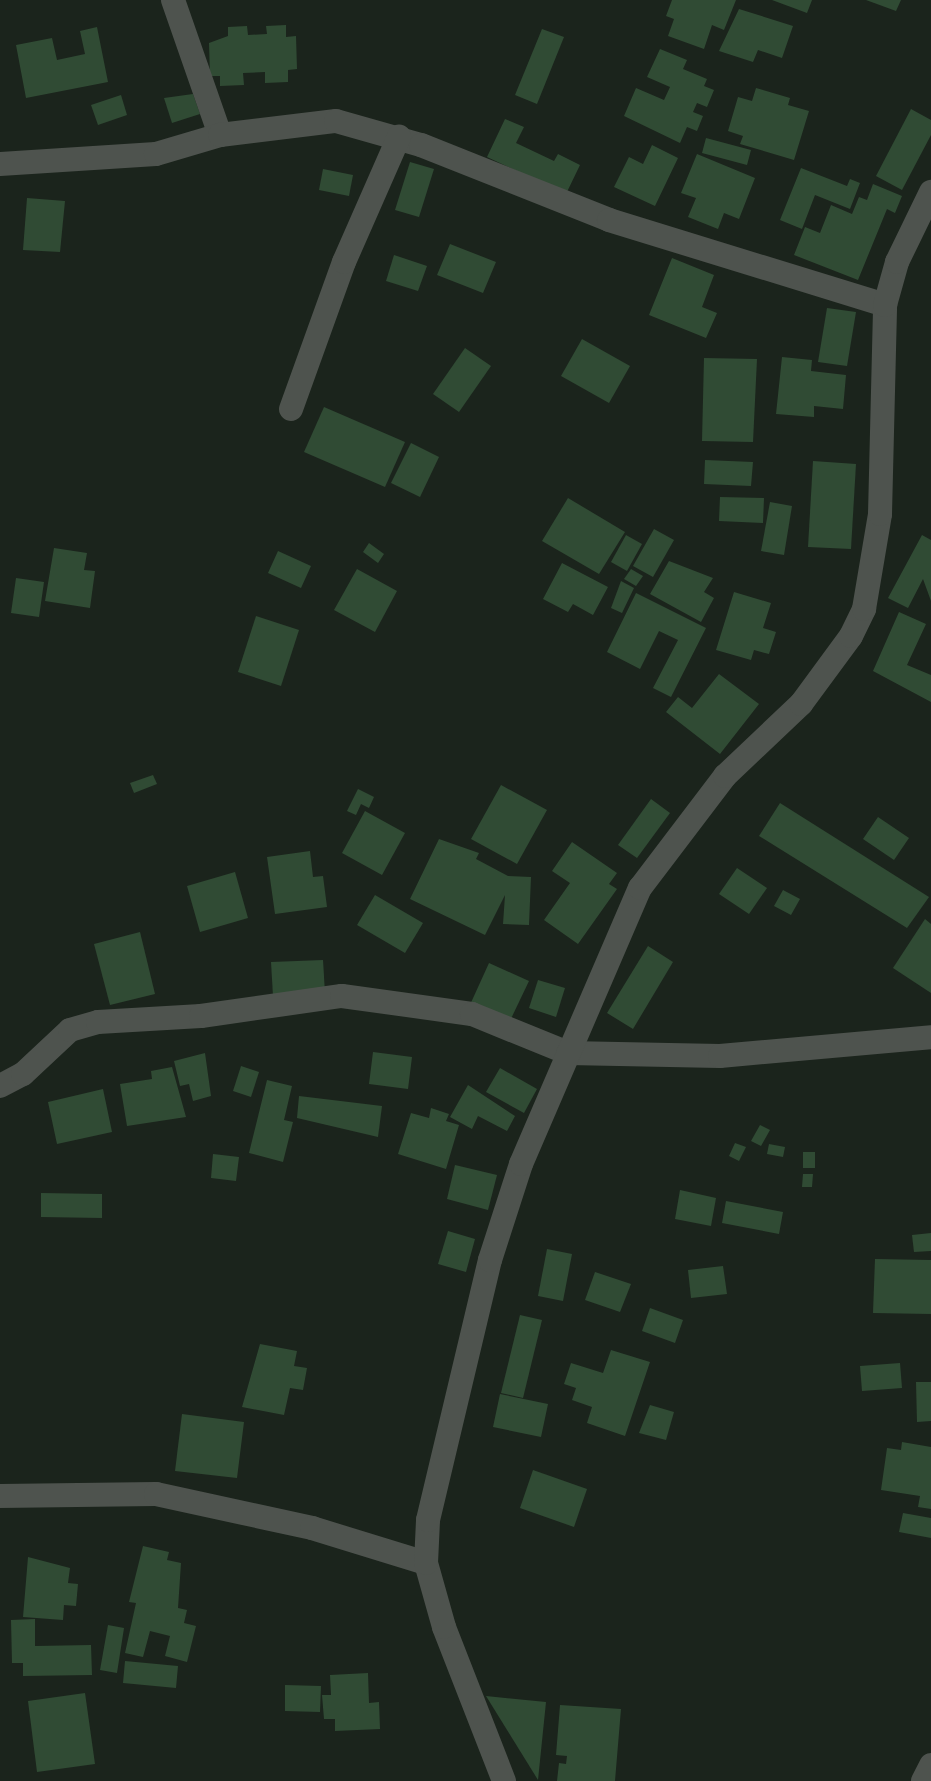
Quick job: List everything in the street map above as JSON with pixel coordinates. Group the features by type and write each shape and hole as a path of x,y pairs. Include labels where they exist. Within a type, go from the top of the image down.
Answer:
{"street":[{"path":"173,0 220,135"},
{"path":"0,164 156,154 220,135 336,121 399,137 609,220 885,305"},
{"path":"291,409 344,262 399,137"},
{"path":"504,1781 444,1627 426,1563 428,1520 490,1260 521,1164 640,888 725,776 801,704 864,609 880,514 885,305 897,262 931,192"},
{"path":"0,1086 23,1074 70,1030 98,1022 201,1016 342,996 472,1014 568,1053 720,1056 931,1037"},
{"path":"0,1496 156,1494 312,1528 426,1563"},
{"path":"923,1781 931,1765"}],"building":[{"path":"672,0 736,0 724,30 712,25 704,49 668,36 674,19 666,16"},
{"path":"772,0 812,0 807,13"},
{"path":"866,0 901,0 896,11"},
{"path":"739,9 793,26 782,58 758,50 753,62 719,51"},
{"path":"286,25 286,37 296,36 297,69 288,70 288,82 265,83 265,72 243,73 244,85 220,86 220,76 210,76 209,43 228,36 228,27 247,26 248,35 267,34 266,26"},
{"path":"97,27 108,82 26,98 16,45 52,38 57,60 85,54 80,31"},
{"path":"542,29 564,37 537,104 515,95"},
{"path":"660,49 687,60 683,69 707,79 704,86 714,90 707,107 697,103 693,112 703,116 697,131 687,127 680,143 624,116 636,88 664,100 670,87 647,77"},
{"path":"756,88 790,98 788,105 809,111 794,160 740,144 743,136 728,131 738,97 752,101"},
{"path":"193,94 200,114 172,123 164,98"},
{"path":"121,95 127,115 98,125 91,105"},
{"path":"911,109 931,120 931,135 902,190 876,176"},
{"path":"505,119 524,127 516,143 554,161 558,154 580,165 566,194 487,157"},
{"path":"706,138 751,150 747,165 702,153"},
{"path":"652,145 678,158 655,206 614,187 629,157 643,164"},
{"path":"697,154 755,178 739,219 724,213 718,229 688,217 696,198 681,193"},
{"path":"410,162 434,169 419,217 395,210"},
{"path":"801,168 847,186 850,179 860,183 850,209 815,195 802,229 780,220"},
{"path":"323,169 353,175 349,196 319,190"},
{"path":"873,184 902,196 895,213 887,209 858,280 794,255 805,227 820,233 831,205 852,214 859,197 867,200"},
{"path":"27,198 65,201 60,252 23,250"},
{"path":"450,244 496,262 483,293 437,275"},
{"path":"394,255 427,266 418,291 386,281"},
{"path":"672,258 714,275 702,307 717,313 706,338 649,315"},
{"path":"827,308 856,312 847,366 818,362"},
{"path":"582,339 630,366 609,403 561,376"},
{"path":"465,348 491,366 459,412 433,394"},
{"path":"782,357 812,360 811,371 846,375 843,409 814,406 814,417 776,414"},
{"path":"704,358 757,359 753,442 702,441"},
{"path":"324,407 405,442 385,487 304,452"},
{"path":"411,443 439,457 420,497 391,483"},
{"path":"705,460 753,462 751,486 704,484"},
{"path":"813,461 856,464 851,549 808,547"},
{"path":"720,497 764,498 763,523 719,521"},
{"path":"568,498 625,532 599,574 542,541"},
{"path":"770,502 792,506 784,555 761,551"},
{"path":"654,529 674,540 653,577 633,566"},
{"path":"626,535 642,544 627,571 611,562"},
{"path":"922,535 931,540 931,601 923,579 908,608 888,598"},
{"path":"369,543 384,554 378,563 363,552"},
{"path":"54,548 87,553 84,570 95,571 90,608 45,601"},
{"path":"278,551 311,566 301,588 268,573"},
{"path":"669,561 713,578 704,592 714,598 701,622 650,594"},
{"path":"562,563 608,587 593,615 573,604 568,612 543,599"},
{"path":"357,569 397,591 375,632 334,610"},
{"path":"631,569 643,576 636,586 624,579"},
{"path":"16,578 44,582 39,617 11,613"},
{"path":"621,581 634,588 622,613 611,608"},
{"path":"734,592 771,603 763,628 776,632 769,654 754,650 751,660 716,650"},
{"path":"636,593 706,628 671,697 653,688 678,640 659,631 640,669 607,652"},
{"path":"899,612 926,624 907,665 931,675 931,702 873,671"},
{"path":"256,616 299,630 281,686 238,672"},
{"path":"719,674 759,704 720,754 666,712 678,697 692,708"},
{"path":"153,775 157,784 134,793 130,783"},
{"path":"501,785 547,810 517,864 471,839"},
{"path":"358,789 374,797 369,808 361,804 356,815 347,811"},
{"path":"651,799 670,813 637,858 618,845"},
{"path":"780,803 929,897 907,928 759,836"},
{"path":"365,811 405,833 382,875 342,853"},
{"path":"878,817 909,838 894,860 863,839"},
{"path":"439,839 479,853 476,859 508,876 531,877 529,925 503,924 505,895 485,935 410,899"},
{"path":"572,842 617,873 609,884 617,889 578,944 544,920 570,883 552,871"},
{"path":"310,851 313,877 323,876 327,907 275,914 267,857"},
{"path":"737,868 767,888 749,914 719,894"},
{"path":"235,872 248,918 200,932 187,886"},
{"path":"783,890 800,899 791,915 774,906"},
{"path":"375,895 423,923 405,953 357,925"},
{"path":"925,919 931,924 931,993 893,968"},
{"path":"140,932 155,994 110,1005 94,944"},
{"path":"648,946 673,962 633,1029 607,1013"},
{"path":"323,960 325,993 273,996 271,962"},
{"path":"489,963 529,981 508,1025 469,1007"},
{"path":"538,980 565,988 556,1017 529,1008"},
{"path":"373,1052 412,1057 408,1089 369,1084"},
{"path":"205,1053 211,1096 193,1101 189,1084 180,1086 174,1061"},
{"path":"241,1066 259,1072 251,1097 233,1091"},
{"path":"172,1067 186,1117 127,1126 120,1084 152,1079 151,1071"},
{"path":"500,1068 537,1089 524,1113 486,1092"},
{"path":"267,1080 292,1086 284,1120 293,1122 283,1162 249,1153"},
{"path":"468,1085 515,1116 507,1131 478,1116 472,1129 450,1117"},
{"path":"103,1089 112,1132 57,1144 48,1102"},
{"path":"299,1096 382,1106 378,1137 297,1118"},
{"path":"431,1108 449,1114 446,1121 459,1125 446,1169 398,1154 411,1113 429,1118"},
{"path":"760,1125 770,1130 761,1146 751,1141"},
{"path":"735,1143 746,1147 739,1161 729,1156"},
{"path":"769,1144 785,1147 783,1157 767,1154"},
{"path":"803,1152 815,1152 815,1168 803,1168"},
{"path":"213,1154 239,1157 236,1181 211,1178"},
{"path":"455,1165 497,1175 488,1210 447,1199"},
{"path":"803,1174 813,1174 812,1187 802,1187"},
{"path":"680,1190 716,1198 711,1226 675,1219"},
{"path":"41,1193 102,1194 102,1218 41,1217"},
{"path":"726,1201 783,1212 779,1234 722,1223"},
{"path":"448,1231 475,1239 466,1272 438,1264"},
{"path":"931,1233 931,1251 914,1252 912,1235"},
{"path":"547,1249 572,1254 563,1301 538,1296"},
{"path":"875,1259 931,1260 931,1314 873,1313"},
{"path":"723,1266 727,1294 691,1298 688,1270"},
{"path":"595,1272 631,1284 620,1312 585,1300"},
{"path":"650,1308 683,1320 675,1343 642,1331"},
{"path":"520,1315 542,1320 523,1398 501,1393"},
{"path":"260,1344 297,1351 294,1366 307,1368 303,1390 290,1388 284,1415 242,1407"},
{"path":"611,1350 650,1362 625,1436 587,1423 592,1407 572,1400 576,1388 564,1384 571,1363 603,1373"},
{"path":"900,1363 902,1388 862,1391 860,1366"},
{"path":"916,1382 931,1382 931,1421 917,1422"},
{"path":"500,1394 548,1404 541,1437 493,1427"},
{"path":"650,1405 674,1412 666,1440 639,1433"},
{"path":"182,1414 244,1422 237,1478 175,1471"},
{"path":"902,1442 931,1447 931,1509 918,1507 920,1496 881,1490 887,1448 901,1450"},
{"path":"533,1470 587,1489 574,1527 520,1508"},
{"path":"903,1513 931,1518 931,1538 899,1532"},
{"path":"143,1546 169,1552 167,1560 181,1563 178,1608 187,1610 184,1623 196,1626 187,1662 165,1656 170,1636 150,1631 143,1657 125,1653 136,1603 129,1602"},
{"path":"28,1557 70,1568 68,1583 78,1584 76,1606 64,1605 63,1620 23,1617"},
{"path":"35,1619 35,1646 91,1645 92,1675 23,1676 23,1663 12,1663 11,1620"},
{"path":"108,1625 124,1628 117,1673 100,1670"},
{"path":"125,1661 178,1666 176,1688 123,1683"},
{"path":"368,1673 369,1703 379,1702 380,1729 335,1731 335,1719 324,1719 322,1695 331,1695 330,1675"},
{"path":"285,1685 321,1686 320,1712 285,1711"},
{"path":"85,1693 95,1764 37,1772 28,1701"},
{"path":"486,1696 546,1702 538,1780"},
{"path":"560,1705 621,1709 615,1781 557,1781 559,1763 566,1764 567,1756 556,1755"}]}
